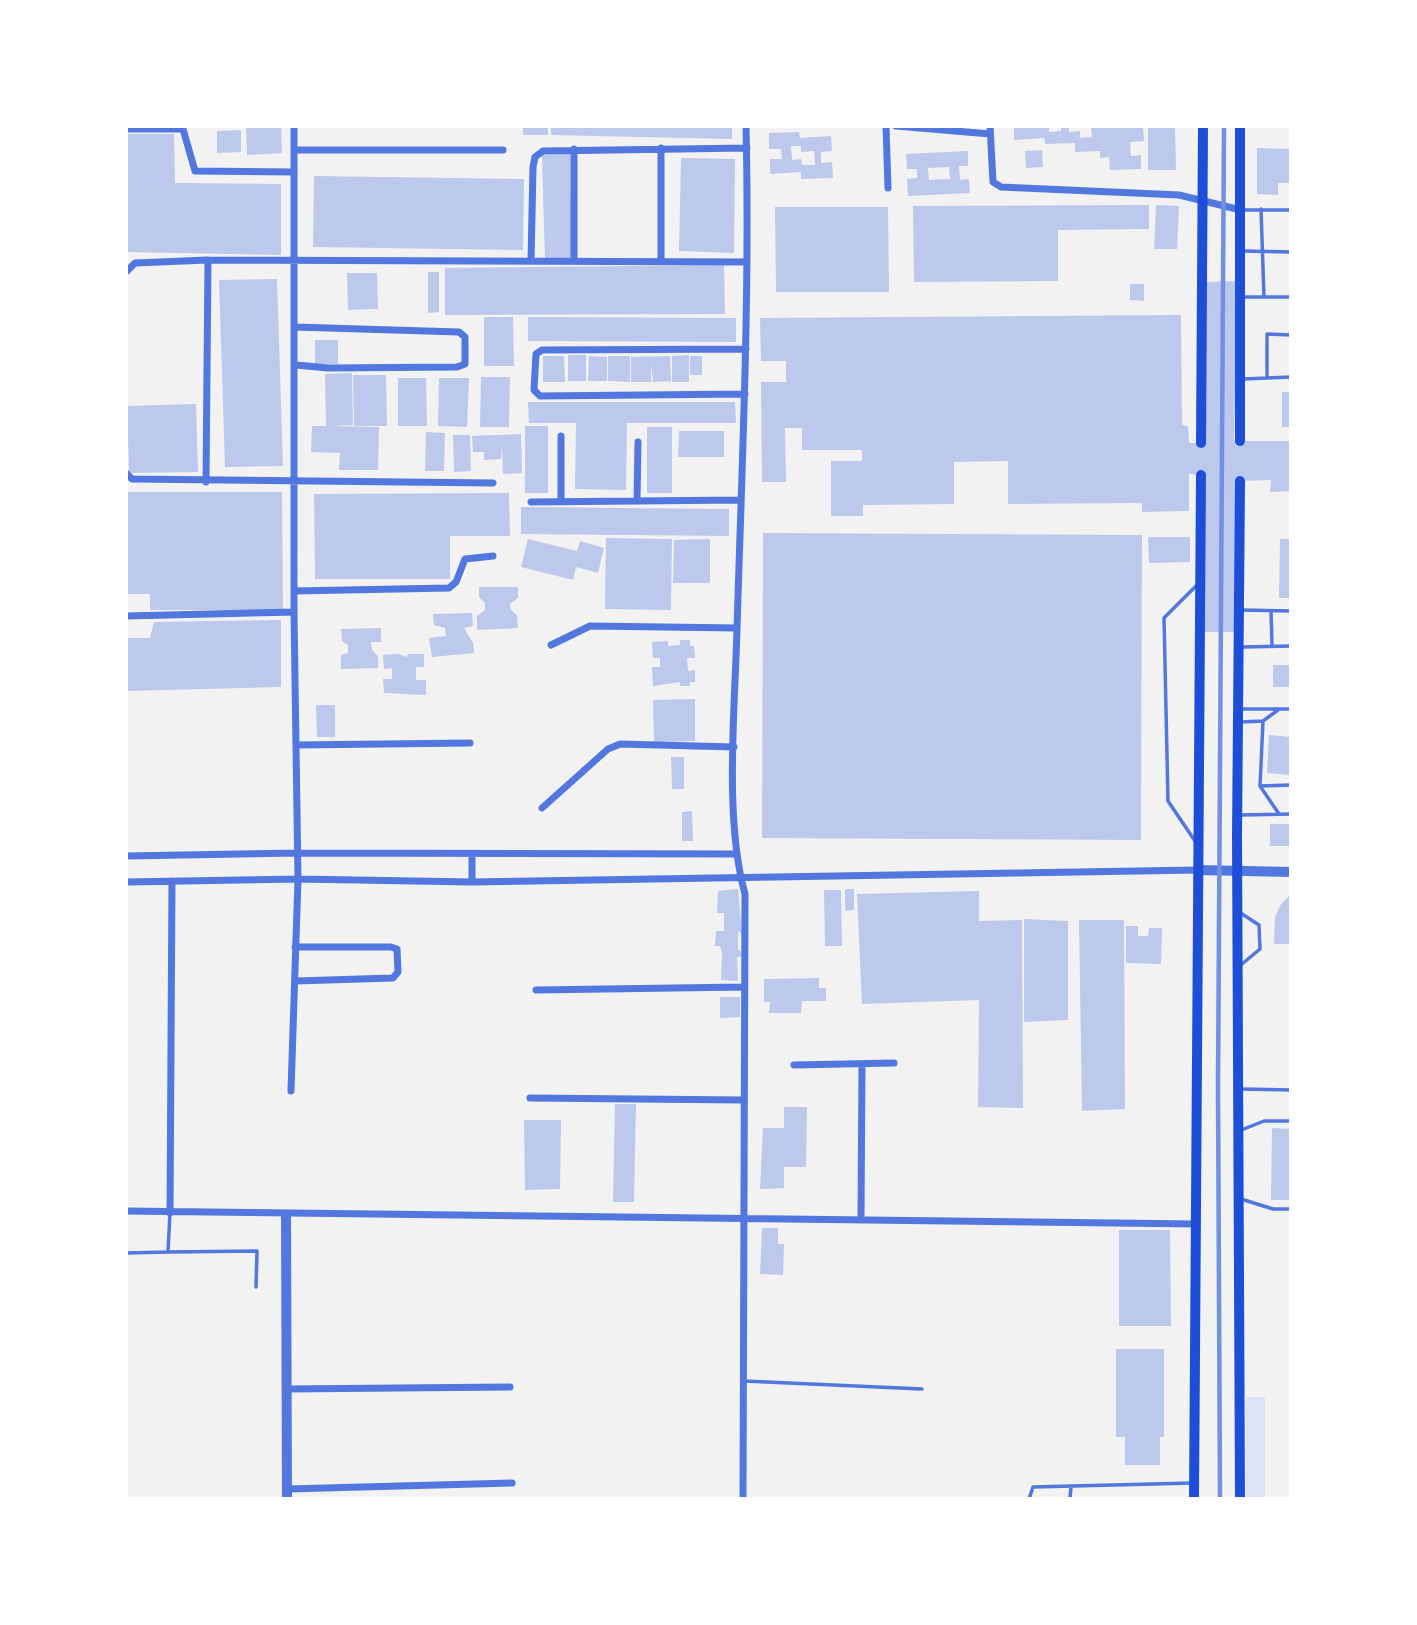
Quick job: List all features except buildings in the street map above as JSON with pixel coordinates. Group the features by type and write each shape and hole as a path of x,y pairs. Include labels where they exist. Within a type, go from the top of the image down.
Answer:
{"main road":[{"path":"1201,443 1203,126"},
{"path":"1240,126 1240,441"},
{"path":"1194,1499 1201,475"},
{"path":"1240,481 1237,815 1240,1499"}],"street":[{"path":"291,1091 298,879 294,612 294,126"},
{"path":"743,1499 741,1219 745,894 737,855 734,747 746,349 746,126"},
{"path":"886,126 888,188"},
{"path":"896,126 990,130 990,173 993,182 1001,187 1179,195 1241,210"},
{"path":"126,129 183,129 195,171 293,172"},
{"path":"661,148 661,261"},
{"path":"531,261 535,156 543,151 747,148"},
{"path":"574,149 574,260"},
{"path":"294,150 503,150"},
{"path":"126,272 135,263 208,260 747,262"},
{"path":"206,482 208,260"},
{"path":"295,327 459,332 465,337 465,364 457,368 328,368 296,365"},
{"path":"745,394 540,396 534,390 536,354 542,350 746,349"},
{"path":"561,436 561,501"},
{"path":"637,501 638,442"},
{"path":"126,473 132,478 206,482 493,483"},
{"path":"531,502 740,500"},
{"path":"294,591 449,588 456,582 465,558 493,556"},
{"path":"126,616 294,612"},
{"path":"551,645 590,626 737,628"},
{"path":"296,745 470,743"},
{"path":"542,808 608,750 620,744 734,747"},
{"path":"126,856 296,853 737,855"},
{"path":"472,854 472,882"},
{"path":"126,882 298,879 472,882 1198,870 1291,872"},
{"path":"170,1213 172,881"},
{"path":"295,947 391,947 397,949 398,972 393,978 295,981"},
{"path":"536,990 743,987"},
{"path":"794,1065 894,1063"},
{"path":"861,1219 862,1064"},
{"path":"530,1098 743,1100"},
{"path":"126,1211 1197,1224"},
{"path":"286,1215 287,1494 512,1483"},
{"path":"286,1389 510,1387"}],"lane":[{"path":"1261,209 1264,297"},
{"path":"1241,210 1291,210"},
{"path":"1241,251 1291,252"},
{"path":"1241,298 1291,297"},
{"path":"1266,377 1267,334 1291,335"},
{"path":"1240,379 1291,377"},
{"path":"1197,844 1168,801 1164,618 1200,583"},
{"path":"1239,610 1291,611"},
{"path":"1271,611 1272,645"},
{"path":"1240,647 1291,646"},
{"path":"1239,709 1291,709"},
{"path":"1239,722 1263,721 1279,709"},
{"path":"1263,721 1260,786 1279,814"},
{"path":"1260,786 1291,785"},
{"path":"1237,815 1291,814"},
{"path":"1237,911 1259,925 1260,949 1238,968"},
{"path":"1238,1089 1291,1090"},
{"path":"1238,1132 1264,1121 1291,1121"},
{"path":"1240,1199 1273,1209 1291,1209"},
{"path":"168,1252 170,1213"},
{"path":"126,1254 257,1251 256,1287"},
{"path":"744,1381 922,1389"},
{"path":"1029,1499 1033,1487 1194,1483"},
{"path":"1070,1499 1071,1486"}],"shaded area":[{"path":"1246,1397 1265,1397 1265,1499 1246,1499"}],"railway":[{"path":"1220,1499 1218,1085 1224,126"}]}
